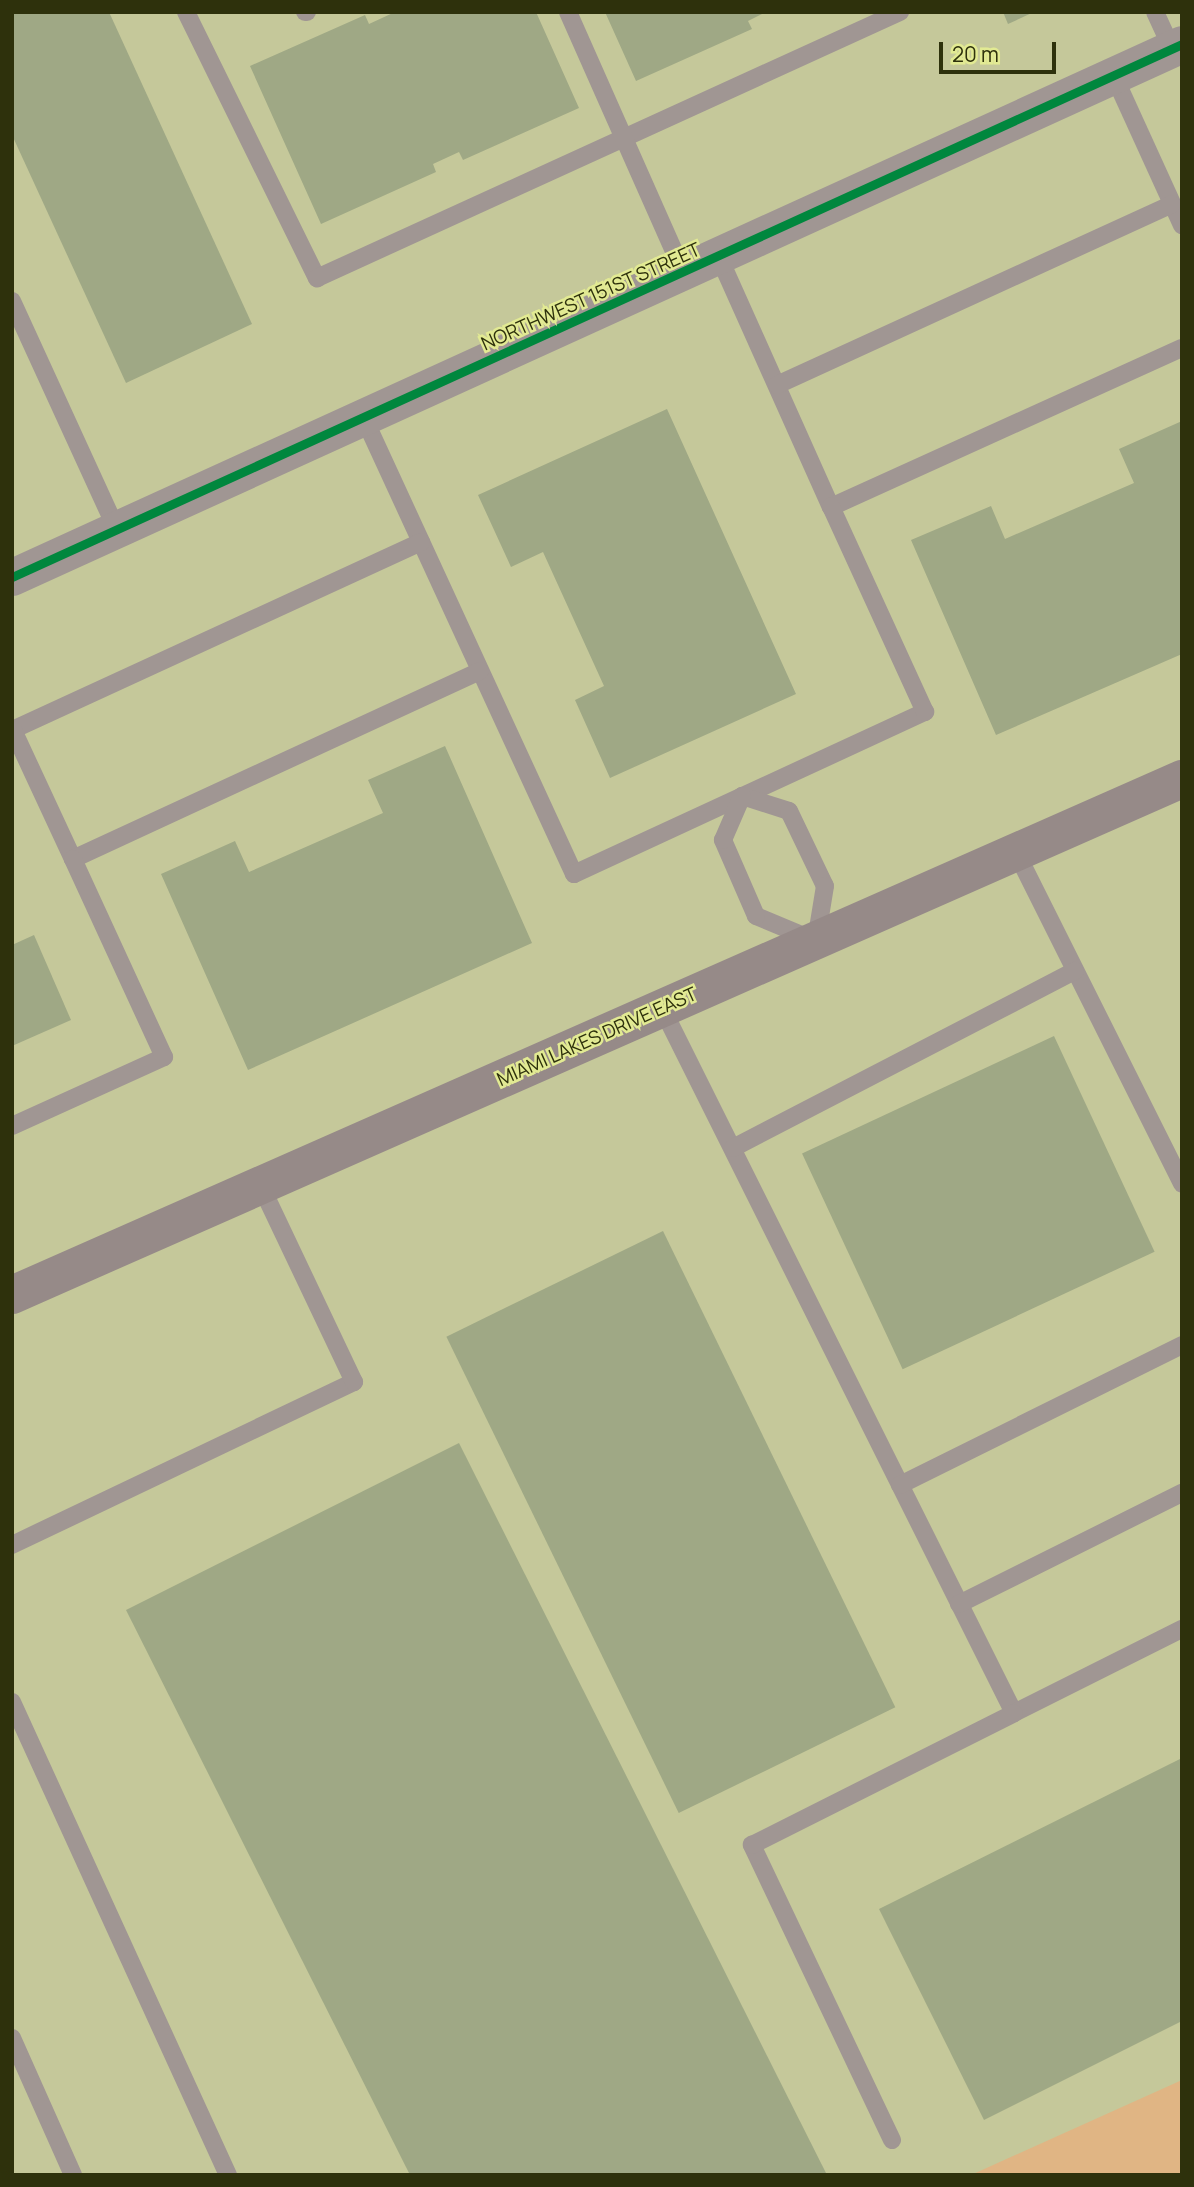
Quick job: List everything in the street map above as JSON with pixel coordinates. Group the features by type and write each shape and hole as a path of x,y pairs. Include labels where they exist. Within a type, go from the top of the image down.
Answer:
{"main road":[{"name":"MIAMI LAKES DRIVE EAST","path":"12,1295 1182,779"}],"street":[{"name":"NORTHWEST 151ST STREET","path":"12,577 684,274 1177,46"}],"lane":[{"path":"186,12 317,278 900,12"},
{"path":"568,12 684,274"},
{"path":"1156,12 1177,46"},
{"path":"1114,76 1182,225"},
{"path":"776,385 1172,204"},
{"path":"364,418 574,874 925,712 719,257"},
{"path":"12,302 117,530"},
{"path":"831,507 1182,348"},
{"path":"12,1126 163,1057 13,730 421,542"},
{"path":"73,859 480,671"},
{"path":"742,796 789,811 825,886 816,940 757,916 723,840 742,796"},
{"path":"1016,852 1182,1184"},
{"path":"733,1148 1075,971"},
{"path":"662,1008 1014,1713"},
{"path":"12,1545 354,1382 261,1186"},
{"path":"900,1485 1182,1345"},
{"path":"959,1604 1182,1493"},
{"path":"892,2140 752,1845 1182,1629"},
{"path":"12,1702 228,2175"},
{"path":"12,2038 73,2175"}],"shaded area":[{"path":"1182,2080 1182,2175 971,2175"}],"building":[{"path":"12,12 109,12 252,324 126,383 12,135"},
{"path":"395,12 536,12 579,108 463,160 459,152 433,164 436,172 321,224 250,66 365,15 369,24"},
{"path":"605,12 766,12 748,21 752,29 636,81"},
{"path":"1003,12 1034,12 1008,24"},
{"path":"667,409 796,694 610,778 575,700 604,686 543,552 511,567 478,495"},
{"path":"1182,421 1182,654 996,735 911,540 991,506 1005,539 1134,483 1119,449"},
{"path":"445,746 532,943 248,1070 161,874 235,841 249,872 383,813 368,780"},
{"path":"34,935 71,1020 12,1046 12,945"},
{"path":"1054,1036 1155,1252 903,1369 802,1153"},
{"path":"663,1231 895,1707 679,1813 446,1337"},
{"path":"459,1443 827,2175 410,2175 126,1610"},
{"path":"1182,1758 1182,2021 984,2120 879,1909"}],"cycle path":[{"path":"12,577 1182,44"}]}
